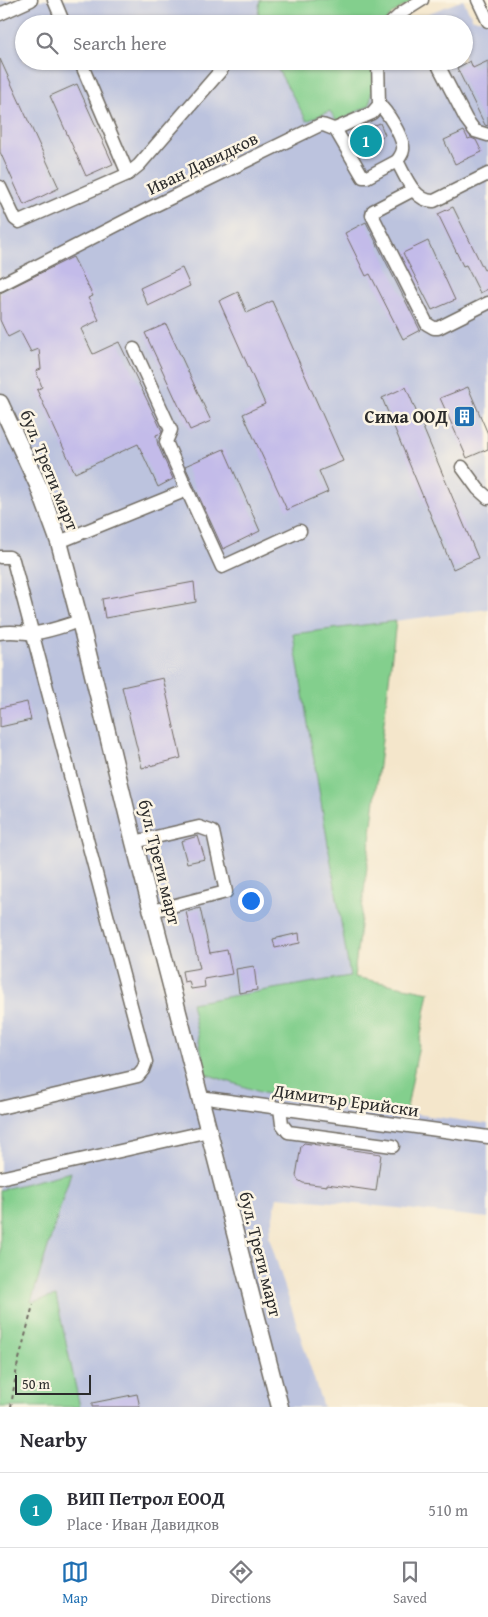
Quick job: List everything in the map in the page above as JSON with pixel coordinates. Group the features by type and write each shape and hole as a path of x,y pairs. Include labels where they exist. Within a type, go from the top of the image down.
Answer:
{"main road":[{"name":"бул. Трети март","path":"0,403 38,485 58,542 80,621 134,842 280,1407"},
{"name":"бул. Трети март","path":"262,1338 272,1407"}],"street":[{"path":"0,14 31,0"},
{"path":"54,0 60,15"},
{"path":"400,15 422,0"},
{"path":"478,0 488,21"},
{"path":"84,70 128,174"},
{"path":"0,187 15,219 19,222 128,174 135,169 221,70"},
{"path":"335,129 363,177 367,177 397,161 401,156 403,147 389,116 379,105 378,70"},
{"path":"441,70 466,119 475,130 488,135"},
{"name":"Иван Давидков","path":"0,285 156,205 320,125 323,124 331,129 335,129 372,112 379,105"},
{"path":"397,161 413,190 426,200 434,201 488,174"},
{"path":"413,190 373,212 372,215 427,324 438,328 488,303"},
{"path":"134,348 171,430 166,442 222,567 300,531"},
{"path":"462,468 478,489 488,498"},
{"path":"58,542 187,490"},
{"path":"0,557 9,557 13,560 34,633 146,1062 138,1076 0,1108"},
{"path":"0,633 12,631 42,632 80,621"},
{"path":"134,842 199,826 213,832 226,892 152,911"},
{"name":"Димитър Ерийски","path":"200,1096 488,1137"},
{"path":"280,1108 282,1124 288,1132 393,1146"},
{"path":"0,1178 208,1131"}],"path":[{"path":"11,1407 17,1367 33,1305"}],"shaded area":[{"path":"0,0 260,0 258,15 15,15 15,70 278,70 307,121 365,70 473,70 473,19 488,19 488,609 293,634 350,976 192,1003 206,1074 263,1093 488,1124 488,1218 277,1197 269,1237 323,1407 80,1407 56,1297 31,1303 71,1173 0,1190"},
{"path":"463,0 471,15 424,15"}],"green space":[{"path":"260,0 415,0 391,15 258,15"},
{"path":"278,70 374,70 370,105 337,122 330,111 307,121"},
{"path":"396,621 354,977 429,992 406,1113 263,1093 206,1074 191,1003 350,976 293,634"},
{"path":"71,1172 31,1302 56,1296 80,1407 0,1407 0,1190"}],"building":[{"path":"0,59 59,188 24,205 0,152"},
{"path":"488,61 488,126 485,125 458,70 473,70 473,68"},
{"path":"77,84 113,164 86,176 50,96"},
{"path":"380,123 385,135 379,138 381,144 359,154 350,136"},
{"path":"464,131 468,139 476,140 482,152 455,164 444,140"},
{"path":"453,207 484,270 488,268 488,289 480,293 466,265 463,266 438,214"},
{"path":"366,222 420,330 403,339 370,274 366,276 345,233"},
{"path":"428,241 455,300 432,310 403,253"},
{"path":"73,257 93,296 88,298 99,320 81,329 93,354 119,342 162,431 156,435 158,445 173,479 158,487 138,444 75,473 37,390 42,387 36,371 41,369 39,349 31,352 20,331 8,337 0,320 0,293"},
{"path":"182,268 190,286 148,306 140,288"},
{"path":"238,292 247,313 272,301 343,461 319,471 328,492 287,510 243,414 265,404 219,301"},
{"path":"166,324 211,421 190,430 145,333"},
{"path":"406,387 478,558 453,569 382,398"},
{"name":"Сима ООД","path":"468,387 488,434 488,449 467,458 440,398"},
{"path":"224,449 260,531 223,549 185,466"},
{"path":"194,582 196,602 105,618 102,599"},
{"path":"163,678 181,758 142,768 122,687"},
{"path":"27,702 31,720 0,727 0,708"},
{"path":"198,836 205,859 187,863 181,841"},
{"path":"200,908 210,953 227,950 232,974 204,979 205,987 191,989 189,981 184,982 182,971 200,968 186,912"},
{"path":"299,933 300,943 275,948 273,939"},
{"path":"254,966 257,990 239,993 236,969"},
{"path":"304,1143 381,1154 376,1191 327,1184 327,1186 303,1183 298,1180 296,1176 301,1146"},
{"path":"137,1394 140,1407 92,1407 92,1403"}],"place":[{"name":"ВИП Петрол ЕООД","path":"366,141"},
{"name":"Сима ООД","path":"464,416"}]}
